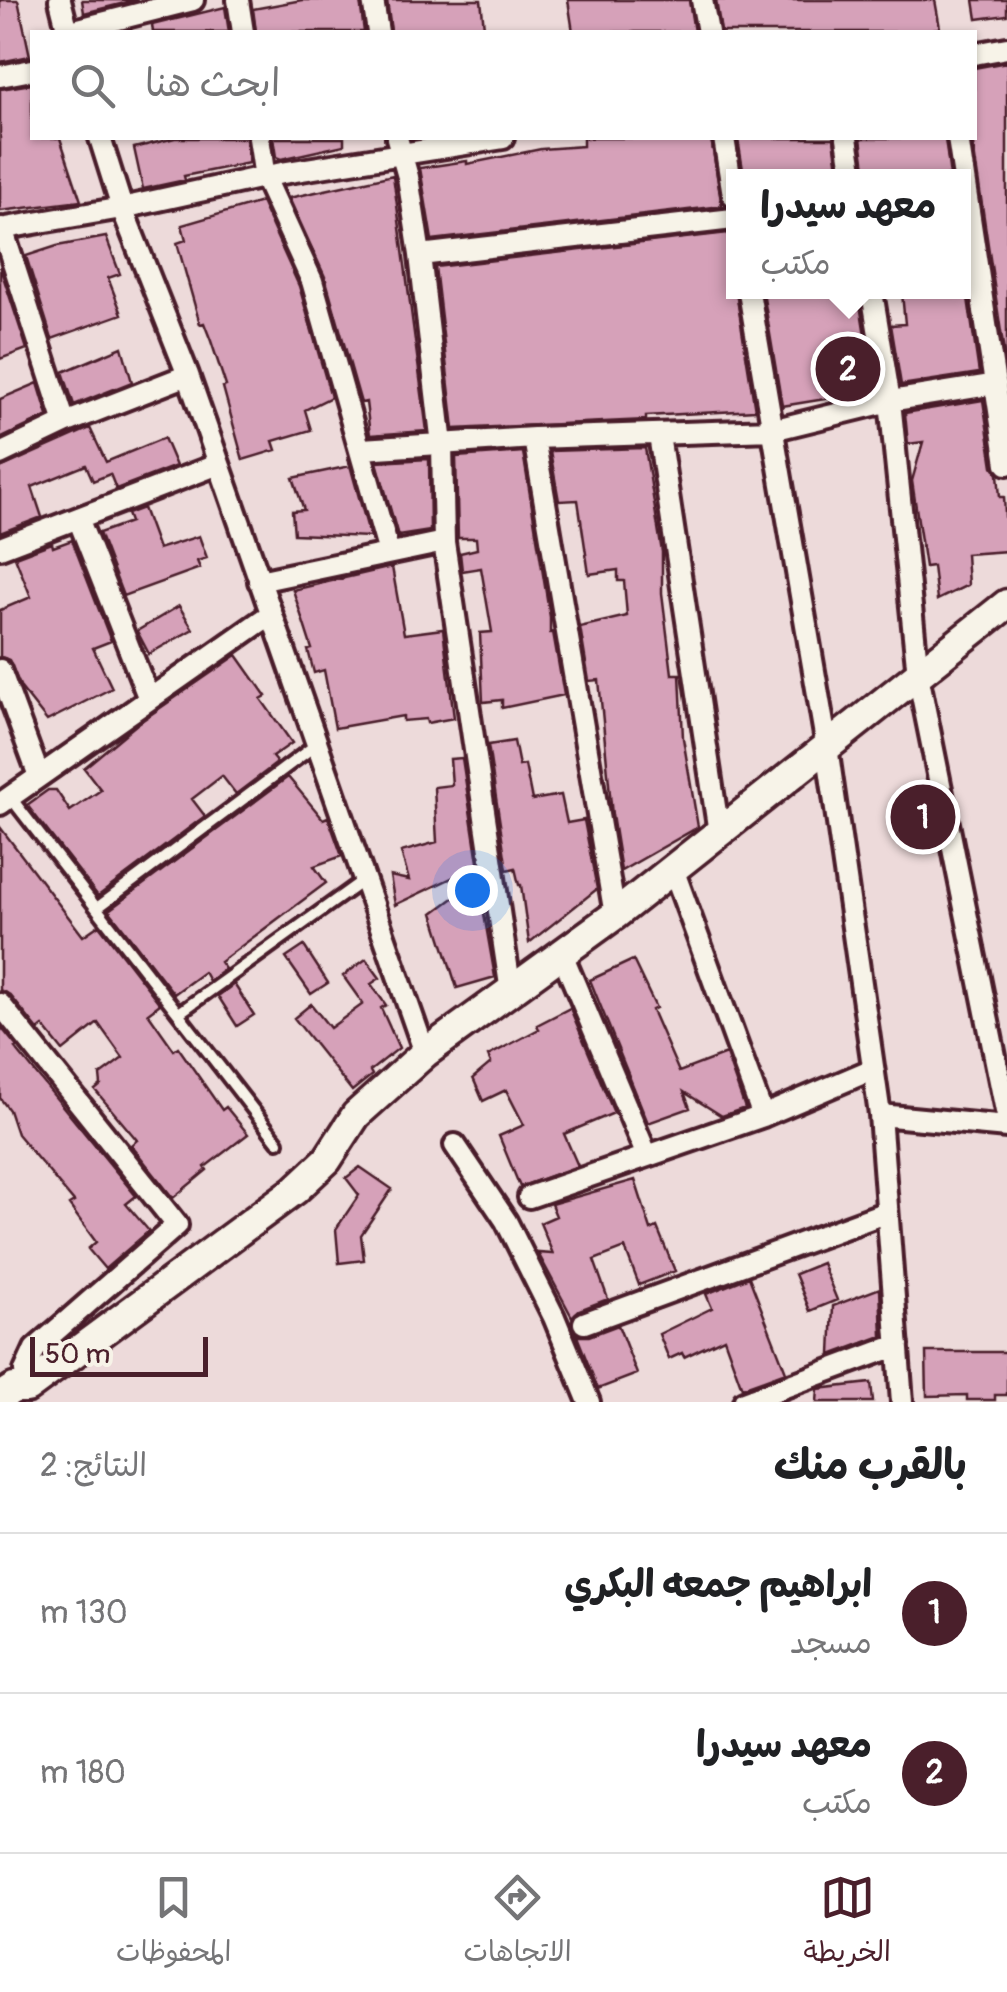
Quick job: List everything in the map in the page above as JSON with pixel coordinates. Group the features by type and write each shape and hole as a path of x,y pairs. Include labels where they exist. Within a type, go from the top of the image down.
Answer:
{"street":[{"path":"60,0 68,30"},
{"path":"76,30 193,0"},
{"path":"238,0 243,30"},
{"path":"372,0 378,30"},
{"path":"702,0 708,30"},
{"path":"977,53 1007,48"},
{"path":"0,76 30,70"},
{"path":"101,140 122,208 188,375 425,1053"},
{"path":"259,140 265,178 312,281 389,553"},
{"path":"64,423 1,229 122,208 399,146 478,140"},
{"path":"724,140 729,169"},
{"path":"847,140 853,169"},
{"path":"958,140 963,169"},
{"path":"399,146 408,177 420,256 442,445 444,542 511,992"},
{"path":"420,256 726,220"},
{"path":"971,222 1007,464"},
{"path":"750,299 827,747 880,1115 902,1401 925,1402"},
{"path":"873,299 890,401 918,675 1007,1116"},
{"path":"0,454 64,423 188,375"},
{"path":"362,449 534,438 772,430 890,401 996,384"},
{"path":"659,435 719,833"},
{"path":"534,438 615,915"},
{"path":"0,548 219,464"},
{"path":"78,518 149,699"},
{"path":"260,581 444,542"},
{"path":"16,1396 312,1176 328,1160 356,1115 425,1053 615,915 1007,604"},
{"path":"5,800 271,614"},
{"path":"0,670 39,776"},
{"path":"674,869 763,1116"},
{"path":"562,954 647,1156"},
{"path":"0,1004 177,1225 35,1349 16,1396"},
{"path":"530,1197 763,1116 873,1069"},
{"path":"880,1115 1007,1127"},
{"path":"456,1145 506,1221 554,1317 589,1402"},
{"path":"584,1324 887,1212"},
{"path":"744,1402 898,1345"}],"lane":[{"path":"97,908 318,744"},
{"path":"5,800 97,908 278,1142"},
{"path":"179,1013 366,878"}],"building":[{"path":"0,0 18,0 30,56 0,62"},
{"path":"82,0 137,0 84,13"},
{"path":"302,0 360,0 364,30 256,30 253,9"},
{"path":"387,0 481,0 484,27 391,30"},
{"path":"568,0 689,0 694,30 573,30"},
{"path":"716,0 935,0 940,28 928,30 721,30"},
{"path":"974,0 1007,0 1007,15 977,19"},
{"path":"225,7 229,30 153,30 152,25"},
{"path":"1007,62 1007,372 972,140 977,140 977,67"},
{"path":"30,84 30,140 61,140 81,201 0,211 0,89"},
{"path":"167,140 246,140 249,163 143,189 134,148"},
{"path":"273,140 344,140 344,145 276,157"},
{"path":"583,140 711,140 722,206 432,240 420,168 583,146"},
{"path":"738,140 834,140 838,169 743,169"},
{"path":"861,140 945,140 949,169 865,169"},
{"path":"393,175 427,431 370,435 366,402 361,403 325,277 289,198"},
{"path":"261,202 299,286 331,397 305,410 311,430 273,441 276,450 243,460 223,387 226,386 204,323 200,324 177,243 186,240 182,225"},
{"path":"726,233 726,299 737,299 755,410 646,416 646,420 454,429 435,267"},
{"path":"106,237 120,274 108,278 122,314 52,339 26,256"},
{"path":"0,267 27,349 0,359"},
{"path":"764,299 859,299 874,391 782,406"},
{"path":"903,299 968,299 979,373 901,385 891,325 905,324"},
{"path":"122,347 132,382 74,405 63,372"},
{"path":"38,383 48,416 0,439 0,399"},
{"path":"983,400 993,466 998,474 1000,497 1004,497 1007,551 966,554 968,585 937,600 933,566 925,567 912,481 923,442 908,444 905,413"},
{"path":"90,428 106,462 164,438 176,466 116,489 110,474 93,481 86,465 32,487 42,517 0,533 0,468"},
{"path":"645,448 662,552 662,593 672,674 680,674 683,738 698,827 621,871 599,680 589,681 580,627 627,616 624,581 618,581 618,570 589,574 578,500 559,501 550,451"},
{"path":"523,452 550,633 553,632 564,695 502,708 502,700 483,702 480,633 492,632 481,568 462,571 460,553 477,549 476,538 458,538 456,457"},
{"path":"348,458 370,537 294,534 292,511 304,510 293,478 350,466"},
{"path":"429,459 430,531 398,536 377,462"},
{"path":"143,508 158,549 199,536 207,558 197,561 200,568 123,596 99,533 130,522 127,514"},
{"path":"72,540 111,641 93,648 112,688 47,721 21,688 9,660 0,657 0,610 31,597 15,557"},
{"path":"392,567 404,634 443,629 454,718 427,723 426,719 403,721 403,716 335,728 324,670 314,673 308,650 312,649 293,590"},
{"path":"179,606 193,629 149,654 137,631"},
{"path":"237,655 292,743 272,757 277,763 236,794 222,776 192,799 205,816 98,896 27,805 48,790 56,790 70,811 101,790 84,768 137,724"},
{"path":"514,741 519,766 525,765 532,800 561,795 567,823 584,820 597,889 529,943 521,885 515,868 507,870 488,745"},
{"path":"462,758 480,875 468,878 464,872 395,905 390,876 409,880 401,852 437,842 434,787 452,785 450,759"},
{"path":"288,777 323,819 328,817 342,856 314,866 326,883 220,962 225,969 209,981 204,972 174,994 109,910"},
{"path":"0,827 83,936 99,925 160,1004 148,1013 174,1050 178,1047 222,1110 226,1107 248,1134 173,1198 131,1145 137,1140 95,1090 101,1085 100,1075 123,1058 98,1023 63,1051 43,1026 38,1030 10,995 0,990"},
{"path":"478,880 495,977 457,988 433,913"},
{"path":"304,946 328,983 311,994 286,958"},
{"path":"366,959 380,978 371,984 386,1005 381,1008 399,1048 352,1091 294,1018 311,1004 330,1028 363,1004 343,976"},
{"path":"633,960 656,1008 652,1010 679,1072 726,1054 745,1108 722,1116 684,1092 690,1108 648,1123 590,980"},
{"path":"234,984 254,1015 237,1026 218,996"},
{"path":"570,1008 614,1113 564,1134 578,1166 520,1187 499,1136 524,1125 506,1090 483,1101 473,1078 491,1063 488,1056"},
{"path":"0,1026 136,1196 126,1204 149,1231 105,1269 88,1249 96,1242 69,1205 74,1202 17,1134 9,1110 0,1098"},
{"path":"360,1167 392,1189 361,1235 364,1260 339,1263 336,1229 359,1195 346,1178"},
{"path":"635,1180 651,1230 657,1227 675,1271 639,1285 625,1248 594,1260 608,1299 579,1310 572,1317 538,1253 553,1254 540,1223 556,1216 551,1204"},
{"path":"822,1263 837,1300 810,1311 795,1274"},
{"path":"749,1277 786,1372 742,1388 724,1338 684,1357 682,1353 669,1359 659,1334 712,1308 706,1294"},
{"path":"880,1288 882,1336 831,1355 833,1306"},
{"path":"618,1325 637,1374 598,1389 577,1336 589,1336"},
{"path":"926,1352 1007,1352 1007,1395 995,1395 995,1400 967,1400 967,1395 927,1396"},
{"path":"871,1383 873,1402 817,1402 818,1389"}],"place":[{"name":"معهد سيدرا","path":"848,369"},
{"name":"ابراهيم جمعه البكري","path":"923,817"}]}
